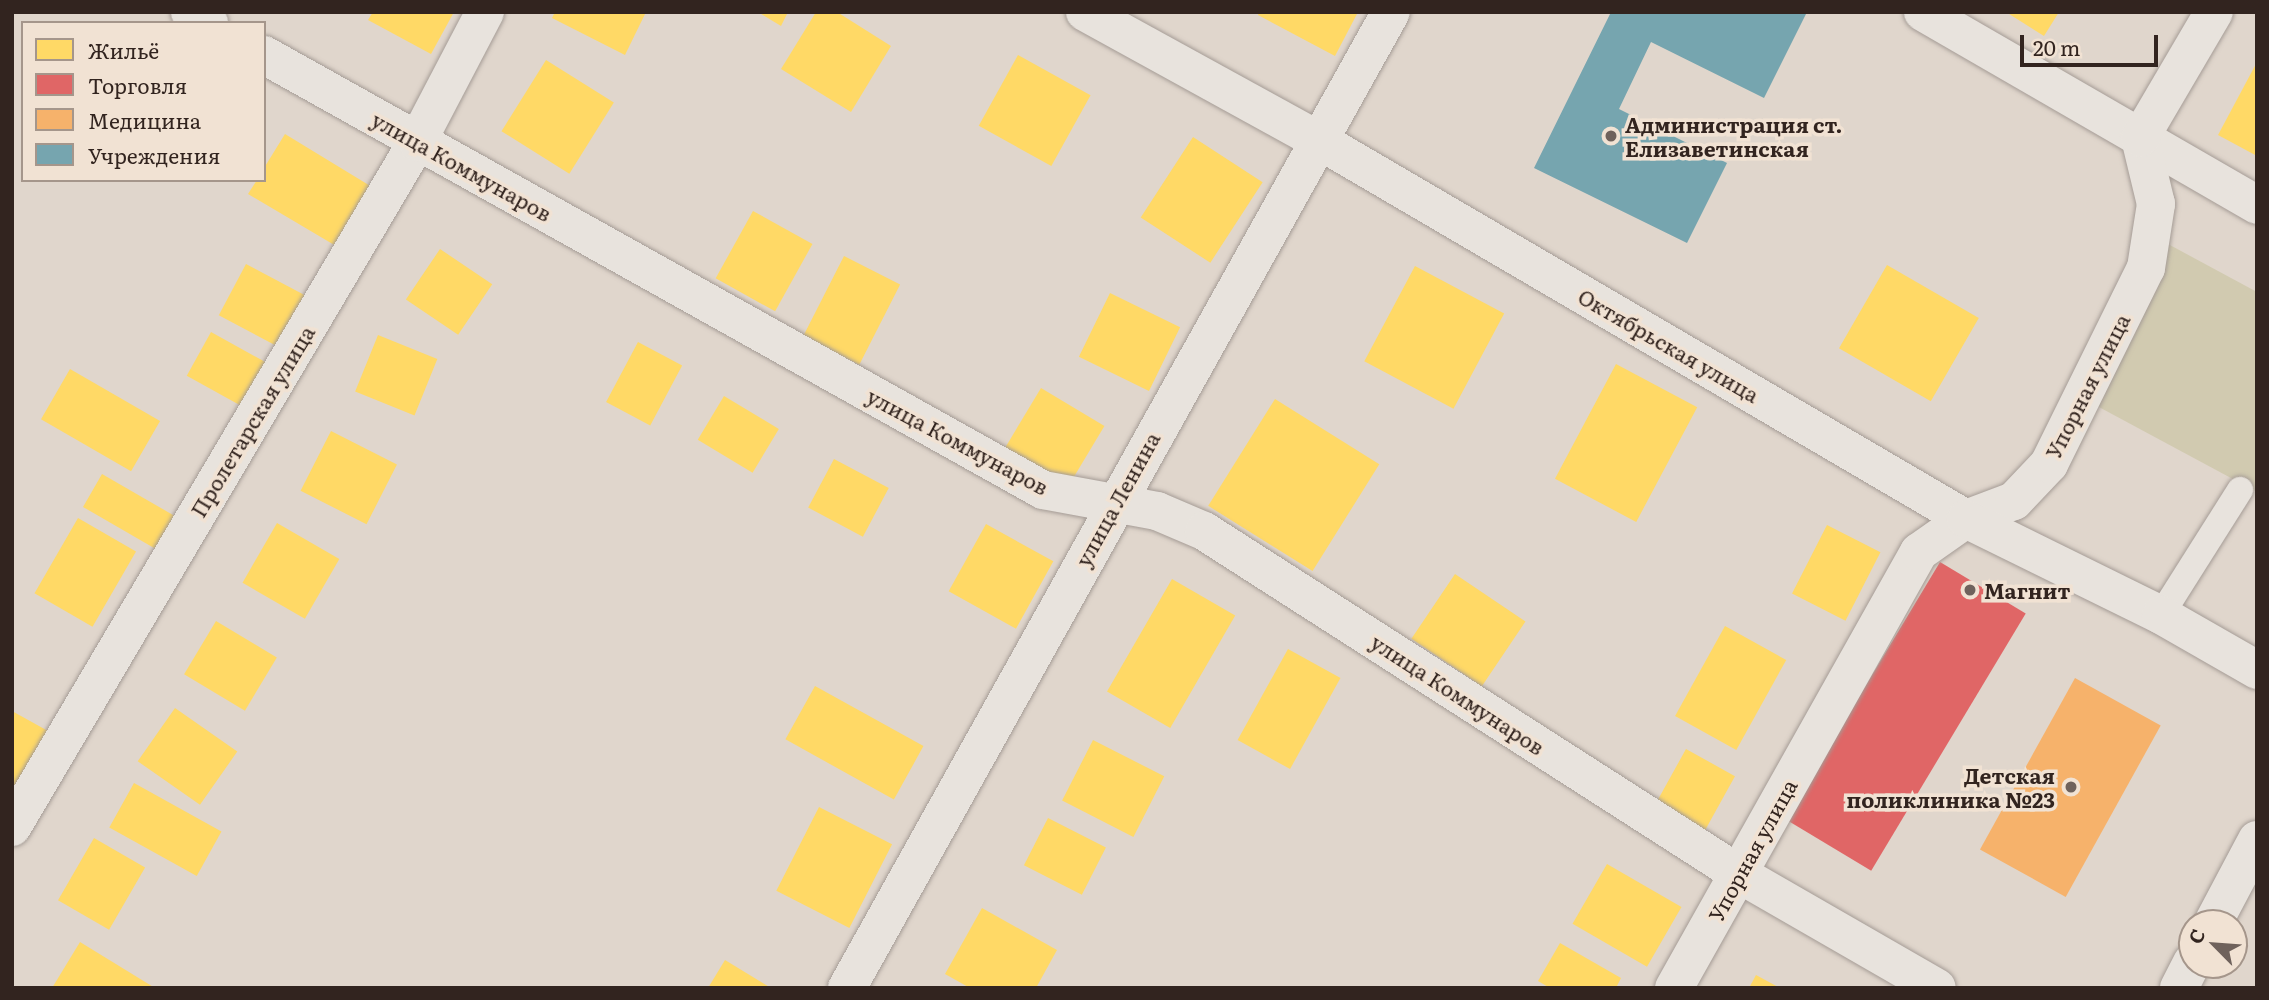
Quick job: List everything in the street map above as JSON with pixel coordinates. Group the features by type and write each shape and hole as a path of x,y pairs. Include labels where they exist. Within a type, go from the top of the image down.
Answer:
{"street":[{"name":"Пролетарская улица","path":"12,827 417,142 485,12"},
{"name":"Октябрьская улица","path":"1085,12 1320,141 1966,519 2161,615 2257,670"},
{"name":"улица Ленина","path":"848,988 1113,504 1391,12"},
{"path":"1923,12 2257,205"},
{"path":"2140,138 2214,12"},
{"name":"улица Коммунаров","path":"266,56 1042,490 1157,511 1204,531 1739,874 1937,988"},
{"name":"Упорная улица","path":"1674,988 1919,552 1966,519 2014,501 2049,464 2146,268 2156,204 2140,138"},
{"path":"2220,909 2257,840"}],"lane":[{"path":"2161,615 2240,490"}],"shaded area":[{"path":"2168,244 2257,292 2257,492 2084,399"}],"building: Жильё":[{"path":"373,12 454,12 431,54 368,20"},
{"path":"555,12 646,12 625,55 552,18"},
{"path":"758,12 788,12 781,26"},
{"path":"816,12 837,12 891,46 851,112 781,69"},
{"path":"1259,12 1358,12 1335,56 1258,15"},
{"path":"2006,12 2059,12 2044,36"},
{"path":"1018,55 1091,95 1051,166 979,126"},
{"path":"546,60 614,102 569,174 501,131"},
{"path":"2257,62 2257,156 2218,135"},
{"path":"285,134 372,187 336,246 248,194 256,182 266,182 266,165"},
{"path":"1193,137 1263,182 1210,263 1141,218"},
{"path":"753,211 812,244 775,311 716,278"},
{"path":"440,249 492,284 458,335 406,300"},
{"path":"844,256 900,285 859,365 803,336"},
{"path":"246,264 309,297 281,349 219,315"},
{"path":"1887,265 1979,318 1931,401 1839,348"},
{"path":"1415,266 1504,313 1453,409 1364,361"},
{"path":"1110,293 1180,327 1149,391 1079,357"},
{"path":"211,332 266,363 242,406 187,376"},
{"path":"378,335 437,359 414,416 355,392"},
{"path":"638,342 682,365 650,426 606,402"},
{"path":"1616,364 1697,407 1636,522 1555,479"},
{"path":"70,369 160,421 131,471 41,419"},
{"path":"1041,388 1104,426 1069,485 1005,447"},
{"path":"724,396 779,429 753,473 698,440"},
{"path":"1275,399 1379,464 1313,571 1208,506"},
{"path":"331,431 397,465 367,524 301,491"},
{"path":"834,459 889,488 863,537 808,508"},
{"path":"102,474 177,518 158,550 83,507"},
{"path":"78,518 136,552 93,627 34,593"},
{"path":"277,523 339,559 305,619 242,583"},
{"path":"986,524 1053,561 1016,629 949,591"},
{"path":"1827,525 1880,552 1846,621 1792,594"},
{"path":"1455,574 1525,622 1482,686 1411,639"},
{"path":"1172,579 1235,616 1170,728 1107,692"},
{"path":"216,621 277,658 245,711 184,674"},
{"path":"1725,626 1786,660 1736,750 1675,716"},
{"path":"1288,649 1340,678 1290,769 1238,740"},
{"path":"815,686 923,746 894,799 785,739"},
{"path":"175,708 237,752 200,805 138,761"},
{"path":"12,711 48,731 12,794"},
{"path":"1093,740 1164,776 1133,837 1062,801"},
{"path":"1686,749 1735,776 1704,832 1655,805"},
{"path":"134,783 221,831 197,876 109,828"},
{"path":"819,807 892,844 849,928 776,891"},
{"path":"1048,818 1106,848 1082,895 1024,865"},
{"path":"94,838 145,868 109,930 58,900"},
{"path":"1607,864 1681,907 1647,967 1572,924"},
{"path":"982,908 1057,950 1036,988 970,988 945,974"},
{"path":"80,942 155,988 52,988"},
{"path":"1560,943 1621,978 1616,988 1550,988 1538,981"},
{"path":"725,960 771,988 708,988"},
{"path":"1756,975 1780,988 1749,988"}],"building: Торговля":[{"path":"1940,562 2026,614 1871,871 1785,819"}],"building: Медицина":[{"name":"Детская поликлиника №23","path":"2075,678 2161,726 2066,897 1980,849"}],"building: Учреждения":[{"name":"Администрация ст. Елизаветинская","path":"1611,12 1807,12 1764,98 1651,42 1619,109 1727,163 1687,243 1534,168"}],"place":[{"name":"Администрация ст. Елизаветинская","path":"1611,136"},
{"name":"Магнит","path":"1970,590"},
{"name":"Детская поликлиника №23","path":"2071,787"}]}
